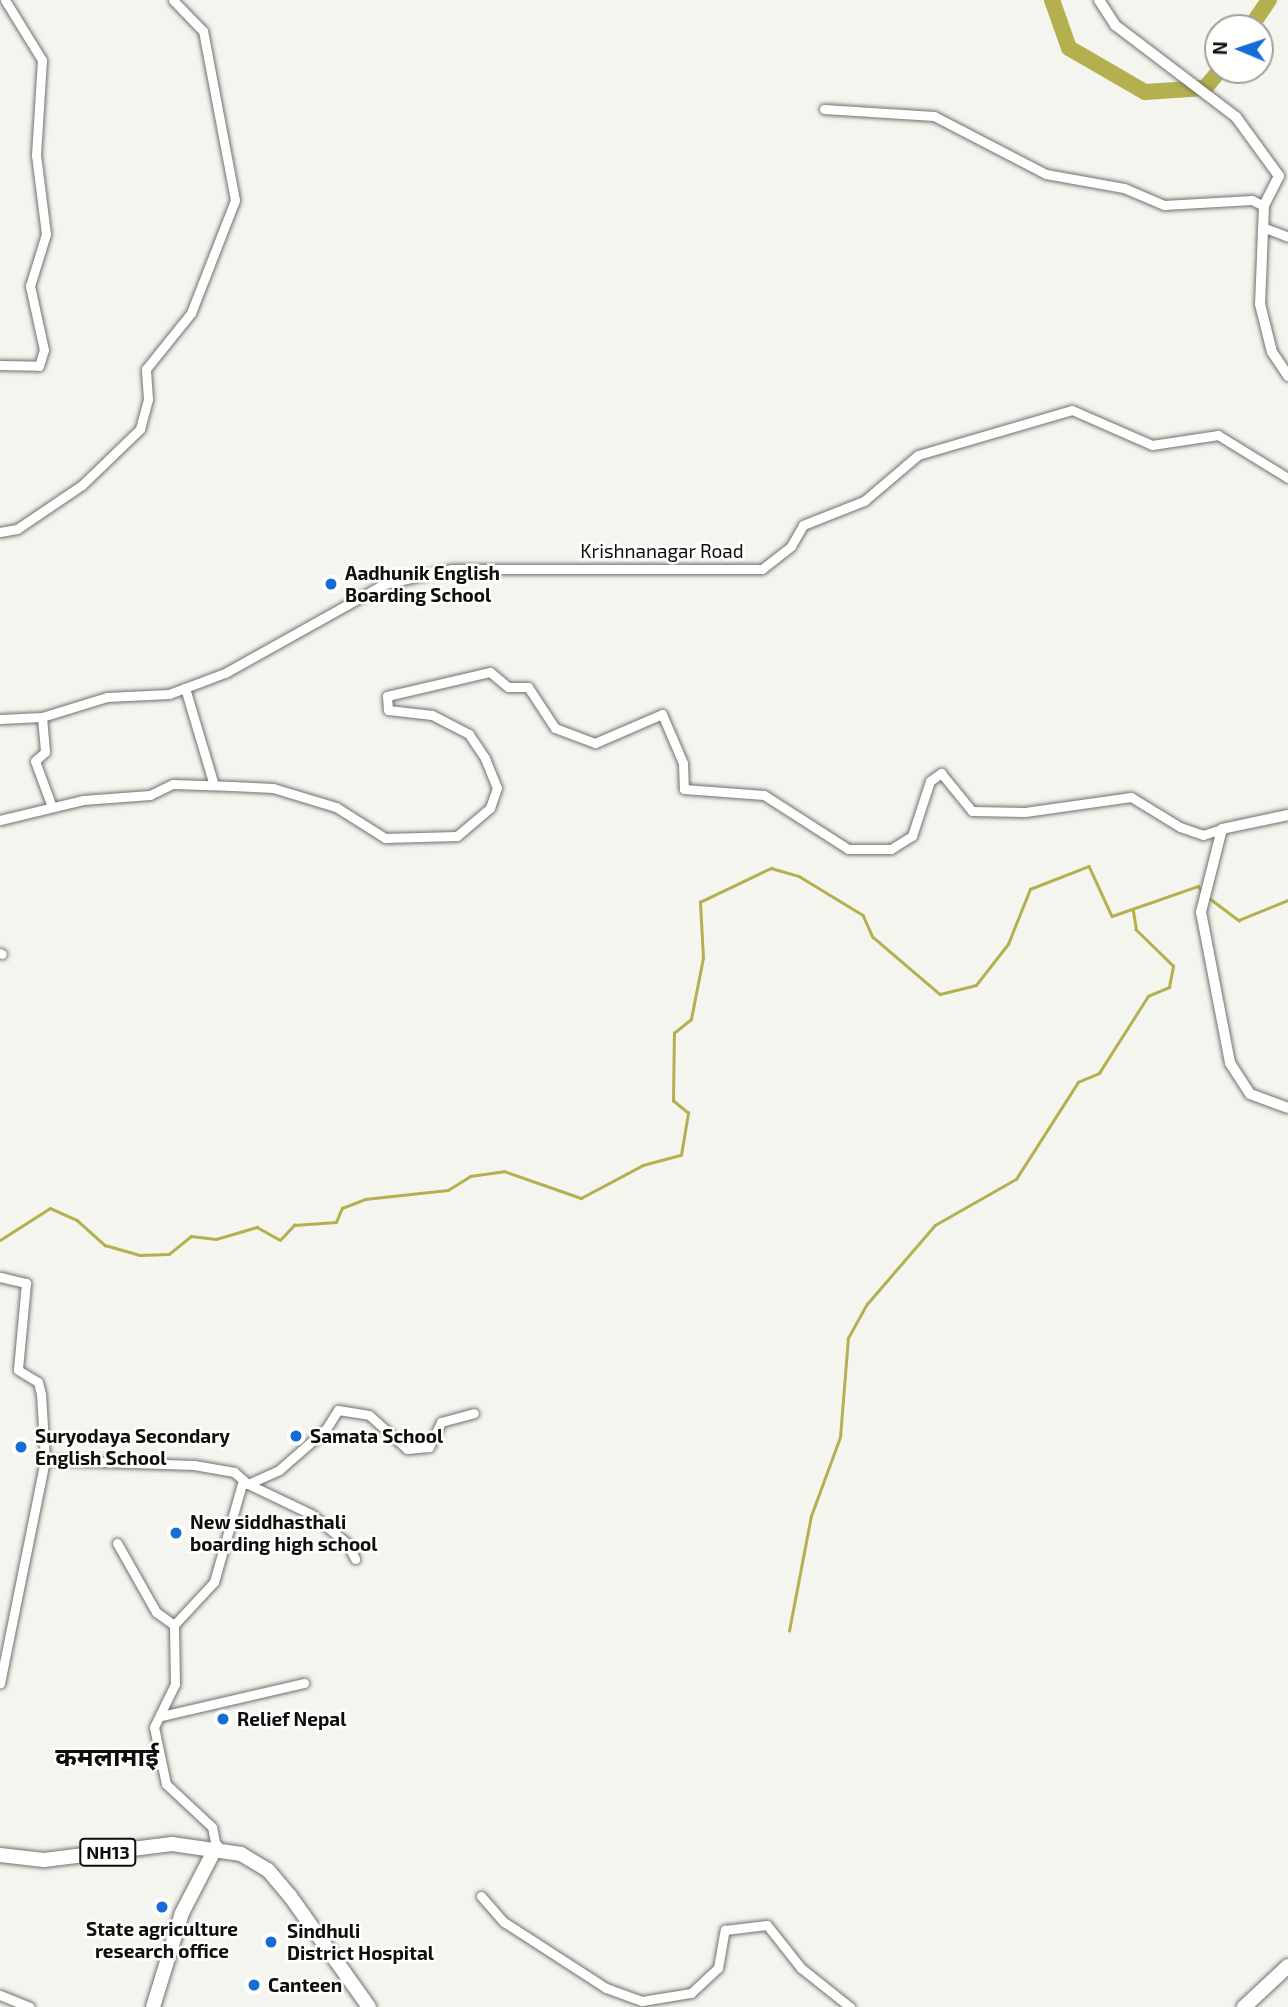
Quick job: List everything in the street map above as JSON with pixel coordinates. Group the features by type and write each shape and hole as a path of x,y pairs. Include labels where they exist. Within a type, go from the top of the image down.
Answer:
{"main road":[{"name":"NH13","path":"0,1855 44,1860 173,1844 216,1847 268,1870 369,2007"},
{"path":"153,2007 182,1913 216,1847"},
{"path":"1244,2007 1288,1966"}],"street":[{"path":"0,365 39,366 44,350 30,286 46,234 36,155 42,60 5,0"},
{"path":"0,532 18,528 82,485 140,429 148,399 146,369 191,313 235,200 203,31 173,0"},
{"path":"1098,0 1115,25 1236,117 1279,176 1264,206 1260,304 1272,352 1288,376"},
{"path":"824,109 934,116 1046,174 1141,192 1164,205 1252,200 1264,206"},
{"path":"1265,228 1288,237"},
{"name":"Krishnanagar Road","path":"0,719 42,717 107,697 185,688 384,584 452,569 762,569 791,546 803,525 864,502 918,455 1072,410 1152,445 1218,435 1288,478"},
{"path":"0,820 52,807 150,795 173,784 214,785 273,788 336,807 385,838 457,836 490,808 497,788 485,758 469,734 432,715 388,710 387,696 490,672 508,687 528,687 555,728 595,743 663,714 683,763 684,789 764,795 848,849 891,849 912,836 930,781 941,773 972,811 1025,812 1131,797 1180,827 1203,835 1288,815"},
{"path":"185,688 214,785"},
{"path":"42,717 46,752 35,761 52,807"},
{"path":"1222,829 1210,892 1202,912 1230,1063 1250,1094 1288,1108"},
{"path":"0,1277 26,1283 18,1370 38,1382 45,1460 0,1684"},
{"path":"246,1482 279,1471 326,1429 338,1410 369,1415 407,1449 429,1447 441,1422 474,1413"},
{"path":"45,1460 194,1465 246,1482 311,1514 346,1543 355,1559"},
{"path":"216,1847 212,1827 166,1784 154,1727 175,1684 174,1625 214,1582 246,1482"},
{"path":"117,1543 156,1612 174,1625"},
{"path":"161,1716 304,1683"},
{"path":"481,1896 505,1922 606,1988 642,2000 691,1993 718,1968 725,1930 767,1925 801,1968 850,2007"},
{"path":"0,1995 30,2007"}],"waterway":[{"path":"1052,0 1069,48 1145,92 1205,88 1208,84"},
{"path":"1260,14 1269,0"},
{"path":"0,1240 50,1208 77,1220 105,1245 139,1255 169,1254 191,1236 216,1239 257,1227 280,1240 294,1225 336,1222 342,1208 365,1199 448,1190 470,1176 504,1171 581,1198 643,1165 681,1155 688,1113 673,1101 674,1033 691,1019 703,958 700,902 771,868 799,876 863,915 873,937 940,994 976,985 1008,944 1030,889 1089,866 1112,916 1198,886 1203,892"},
{"path":"1208,897 1239,920 1288,900"},
{"path":"789,1631 811,1516 840,1437 848,1338 867,1304 935,1225 1016,1179 1078,1082 1099,1073 1148,996 1169,987 1173,966 1136,930 1133,911"}],"place":[{"name":"Aadhunik English Boarding School","path":"331,584"},
{"name":"Samata School","path":"296,1436"},
{"name":"Suryodaya Secondary English School","path":"21,1447"},
{"name":"New siddhasthali boarding high school","path":"176,1533"},
{"name":"Relief Nepal","path":"223,1719"},
{"name":"State agriculture research office","path":"162,1907"},
{"name":"Sindhuli District Hospital","path":"271,1942"},
{"name":"Canteen","path":"254,1985"}],"district":[{"name":"कमलामाई","path":"107,1756"}]}
